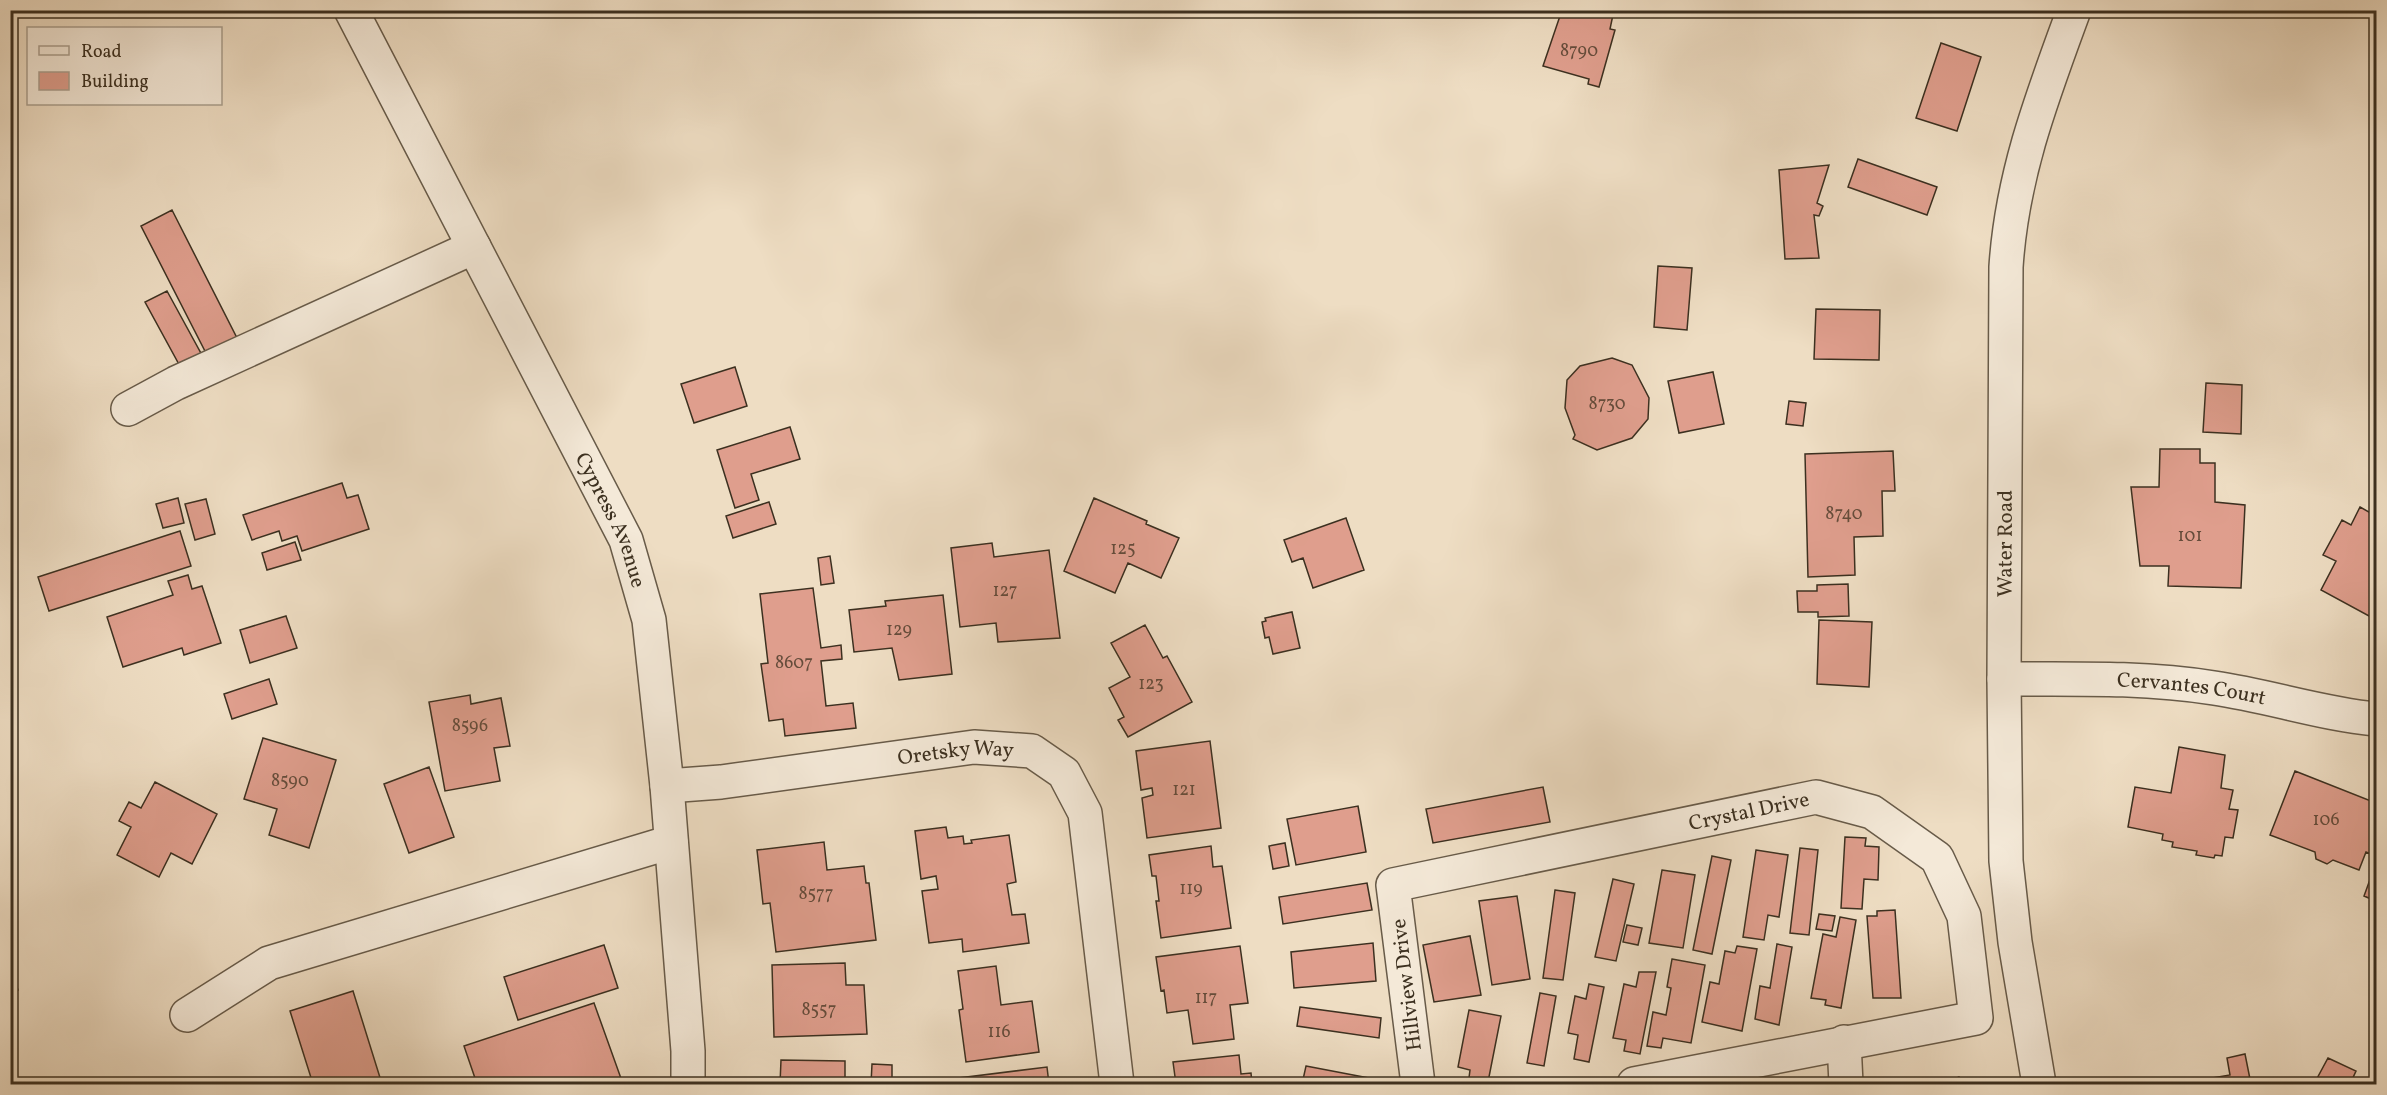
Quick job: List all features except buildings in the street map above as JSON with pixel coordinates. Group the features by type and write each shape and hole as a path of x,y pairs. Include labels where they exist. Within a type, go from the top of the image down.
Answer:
{"street":[{"name":"Cypress Avenue","path":"351,10 626,540 649,620 667,786 688,1052 688,1084"},
{"name":"Water Road","path":"2039,1084 2009,902 2006,861 2004,679 2006,290 2009,222 2029,140 2073,10"},
{"path":"128,409 176,383 474,247"},
{"name":"Cervantes Court","path":"2004,679 2121,679 2194,686 2261,696 2347,716 2376,719"},
{"name":"Oretsky Way","path":"667,786 721,782 974,747 1032,751 1064,773 1085,813 1117,1084"},
{"name":"Crystal Drive","path":"1394,885 1816,797 1872,812 1937,858 1964,916 1976,1018 1844,1042"},
{"path":"187,1015 269,963 671,842"},
{"name":"Hillview Drive","path":"1394,885 1418,1084"},
{"path":"1634,1084 1844,1042 1846,1084"}]}
